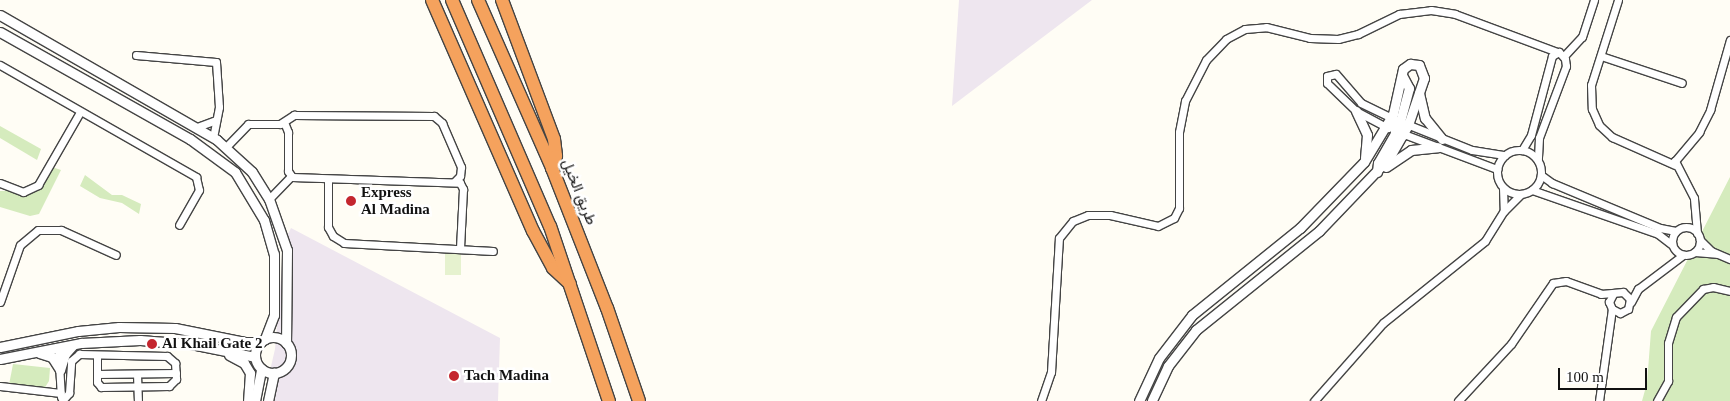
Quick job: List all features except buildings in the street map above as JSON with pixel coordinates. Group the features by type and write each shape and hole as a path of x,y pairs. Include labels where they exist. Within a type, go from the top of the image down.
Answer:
{"highway":[{"path":"432,0 533,231 553,268 572,286"},
{"path":"452,0 526,166 572,286 609,401"},
{"name":"طريق الخيل","path":"478,0 552,168 607,308 638,401"},
{"path":"502,0 554,139 556,156 552,168"}],"street":[{"path":"1564,56 1582,37 1594,0"},
{"path":"1618,0 1590,97 1599,125 1618,140 1675,165 1690,187 1696,210 1699,236 1695,252"},
{"path":"1041,401 1051,372 1059,238 1069,224 1088,215 1110,215 1155,226 1174,218 1179,204 1179,132 1184,106 1206,60 1226,39 1245,29 1266,27 1310,38 1338,39 1358,34 1399,14 1431,10 1455,14 1557,52 1564,56 1566,66 1539,138 1538,160 1541,175 1532,190"},
{"path":"0,15 197,127 226,146 252,172 268,199 287,250 286,343 291,353 289,364 274,374 268,401"},
{"path":"0,32 190,140 235,172 264,220 274,254 274,315 255,357"},
{"path":"1675,165 1710,110 1730,40"},
{"path":"1497,169 1440,143 1400,121 1361,103 1336,74 1329,74 1327,82 1356,111 1396,131 1440,143 1505,155 1522,150 1531,135 1552,56 1557,52"},
{"path":"136,55 216,62 219,107 213,137"},
{"path":"1601,56 1682,83"},
{"path":"0,65 196,177 199,190 179,225"},
{"path":"1138,401 1159,358 1188,320 1300,228 1396,131 1400,121 1402,75 1408,65 1421,67 1424,75 1419,93 1400,121 1396,131 1378,172"},
{"path":"1419,93 1425,118 1440,143"},
{"path":"1356,111 1367,135 1364,162"},
{"path":"0,183 22,192 34,188 80,112"},
{"path":"226,146 248,124 284,122 294,115 436,117 442,122 461,167 460,176 454,182"},
{"path":"197,127 216,120"},
{"path":"284,122 288,132 288,171 291,176"},
{"path":"1152,401 1168,366 1196,330 1319,232 1378,172 1411,150 1440,143"},
{"path":"1522,150 1538,160"},
{"path":"1504,211 1503,188 1497,169 1505,155"},
{"path":"1541,175 1552,183 1660,228 1676,231 1686,227 1696,210"},
{"path":"268,199 291,176 328,179 454,182 463,187 460,248"},
{"path":"328,179 328,227 340,241 352,245 493,250"},
{"path":"1503,188 1520,194"},
{"path":"1314,401 1383,323 1486,241 1504,211 1520,194 1532,190 1662,235 1683,256"},
{"path":"1686,227 1699,236 1716,254"},
{"path":"0,302 18,249 28,236 38,230 61,230 116,255"},
{"path":"1669,267 1676,231"},
{"path":"1458,401 1512,344 1553,283 1566,281 1597,293 1613,294 1641,287 1683,256 1695,252 1716,254 1730,259"},
{"path":"1610,329 1641,287"},
{"path":"1657,401 1668,381 1668,343 1676,317 1703,289 1713,287 1730,291"},
{"path":"1623,292 1631,302"},
{"path":"1597,293 1623,312"},
{"path":"1599,401 1610,329 1613,294"},
{"path":"1,347 100,328 175,328 245,342 278,338 286,343"},
{"path":"61,398 58,347 68,334"},
{"path":"0,359 74,344 153,340 255,357"},
{"path":"60,370 64,354 74,344"},
{"path":"218,350 240,360 248,369 251,381 248,401"},
{"path":"36,353 52,357 60,370"},
{"path":"0,386 61,398 68,393 73,357 79,354 97,356 167,356 174,360 176,373 172,385 101,387 97,374 97,356"},
{"path":"255,357 261,369 255,401"},
{"path":"261,369 274,374"},
{"path":"97,374 176,373"},
{"path":"137,374 138,401"}],"shaded area":[{"path":"959,0 1092,0 952,106"},
{"path":"291,228 500,338 498,401 263,401 275,349 284,242"}],"green space":[{"path":"0,126 41,149 37,160 0,138"},
{"path":"52,167 61,170 39,214 30,216 0,207 0,191 31,191"},
{"path":"85,175 112,195 122,195 141,204 139,214 122,203 100,198 80,186"},
{"path":"1730,177 1730,401 1642,401 1647,383 1651,331"},
{"path":"445,252 461,252 461,275 445,275"},
{"path":"13,364 50,368 49,381 44,389 9,385"}],"place":[{"name":"Express Al Madina","path":"351,201"},
{"name":"Al Khail Gate 2","path":"152,344"},
{"name":"Tach Madina","path":"454,376"}]}
